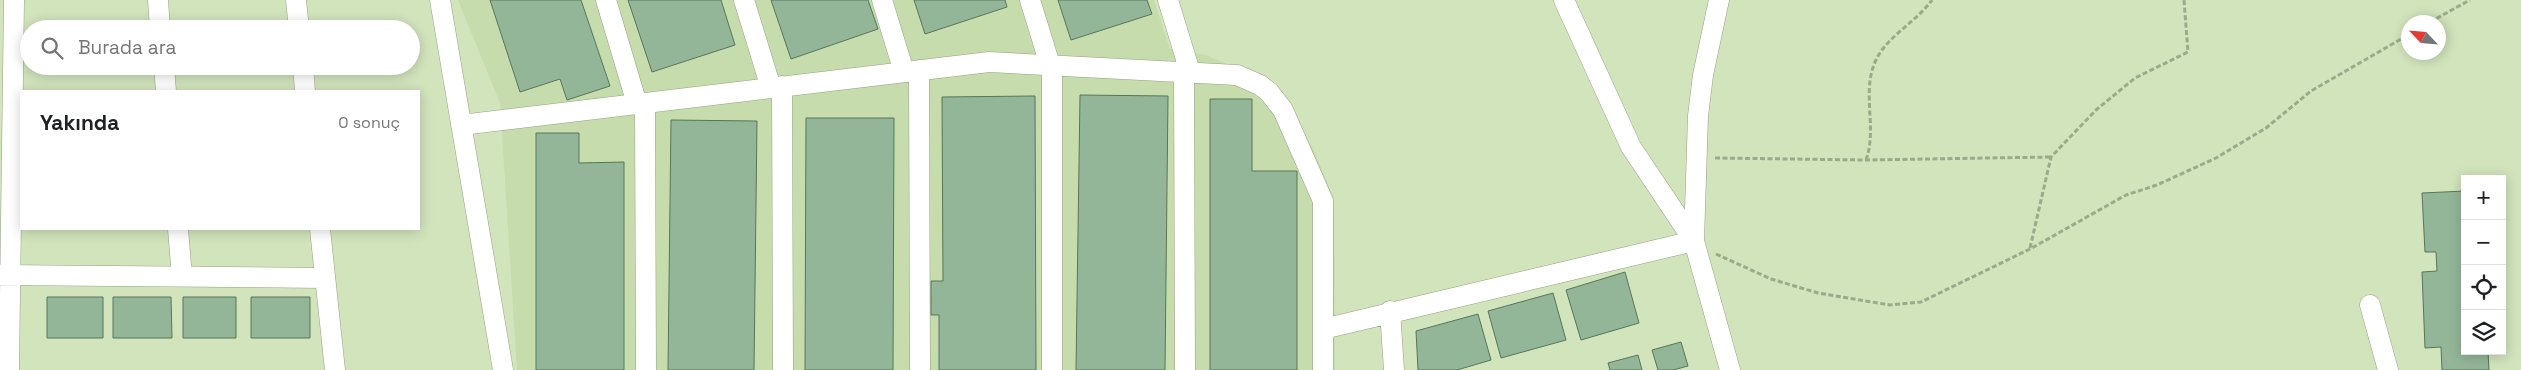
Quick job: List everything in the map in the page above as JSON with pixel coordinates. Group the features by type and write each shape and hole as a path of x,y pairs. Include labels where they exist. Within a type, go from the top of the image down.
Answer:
{"street":[{"path":"9,370 5,275 6,123 14,0"},
{"path":"158,0 159,20"},
{"path":"296,0 298,20"},
{"path":"440,0 503,370"},
{"path":"606,0 641,103 646,370"},
{"path":"744,0 776,87 783,370"},
{"path":"882,0 912,71 920,370"},
{"path":"1030,0 1051,65 1052,370"},
{"path":"1168,0 1187,72 1185,370"},
{"path":"1564,0 1631,147 1694,240"},
{"path":"1719,0 1703,75 1695,158 1694,240 1730,370"},
{"path":"461,125 989,62 1238,75 1249,79 1269,92 1283,110 1323,201 1323,370"},
{"path":"165,75 166,90"},
{"path":"304,75 305,90"},
{"path":"178,230 182,277"},
{"path":"320,230 335,370"},
{"path":"1323,329 1390,311 1694,240"},
{"path":"5,275 325,278"},
{"path":"2370,305 2388,370"},
{"path":"1390,311 1394,370"}],"path":[{"path":"1866,160 1872,139 1870,81 1876,59 1889,42 1917,18 1932,0"},
{"path":"2030,249 2052,157 2096,110 2135,78 2188,52 2184,0"},
{"path":"2443,15 2470,0"},
{"path":"1694,240 1746,268 1797,288 1890,305 1922,302 2030,249 2126,195 2157,185 2216,158 2266,128 2311,91 2401,39"},
{"path":"1695,158 1866,160 2052,157"}],"shaded area":[{"path":"458,0 1154,0 1170,49 1205,55 1237,68 1299,124 1313,148 1334,199 1335,370 517,370 500,103"}],"building":[{"path":"490,0 581,0 610,86 567,100 560,79 520,92"},
{"path":"628,0 721,0 735,45 652,72"},
{"path":"771,0 868,0 878,29 791,59"},
{"path":"914,0 1005,0 1007,7 925,34"},
{"path":"1058,0 1147,0 1152,14 1071,40"},
{"path":"1080,95 1168,96 1165,370 1076,370"},
{"path":"1035,96 1036,370 939,370 939,315 931,315 931,281 943,281 942,97"},
{"path":"1210,99 1252,99 1252,171 1297,171 1297,370 1210,370"},
{"path":"806,118 894,118 893,370 805,370"},
{"path":"671,120 757,121 754,370 668,370"},
{"path":"536,133 579,133 579,163 624,162 624,370 536,370"},
{"path":"2461,191 2461,355 2488,355 2489,370 2442,370 2441,347 2425,348 2422,272 2437,271 2436,252 2425,252 2422,193"},
{"path":"1625,272 1639,323 1581,340 1566,290"},
{"path":"1553,293 1566,340 1501,358 1488,311"},
{"path":"47,297 103,297 103,338 47,338"},
{"path":"113,297 171,297 172,338 113,338"},
{"path":"183,297 236,297 236,338 183,338"},
{"path":"251,297 310,297 310,338 251,338"},
{"path":"1478,314 1491,360 1457,370 1418,370 1416,331"},
{"path":"1681,342 1688,366 1673,370 1658,370 1652,350"},
{"path":"1638,355 1642,370 1610,370 1608,363"}]}
